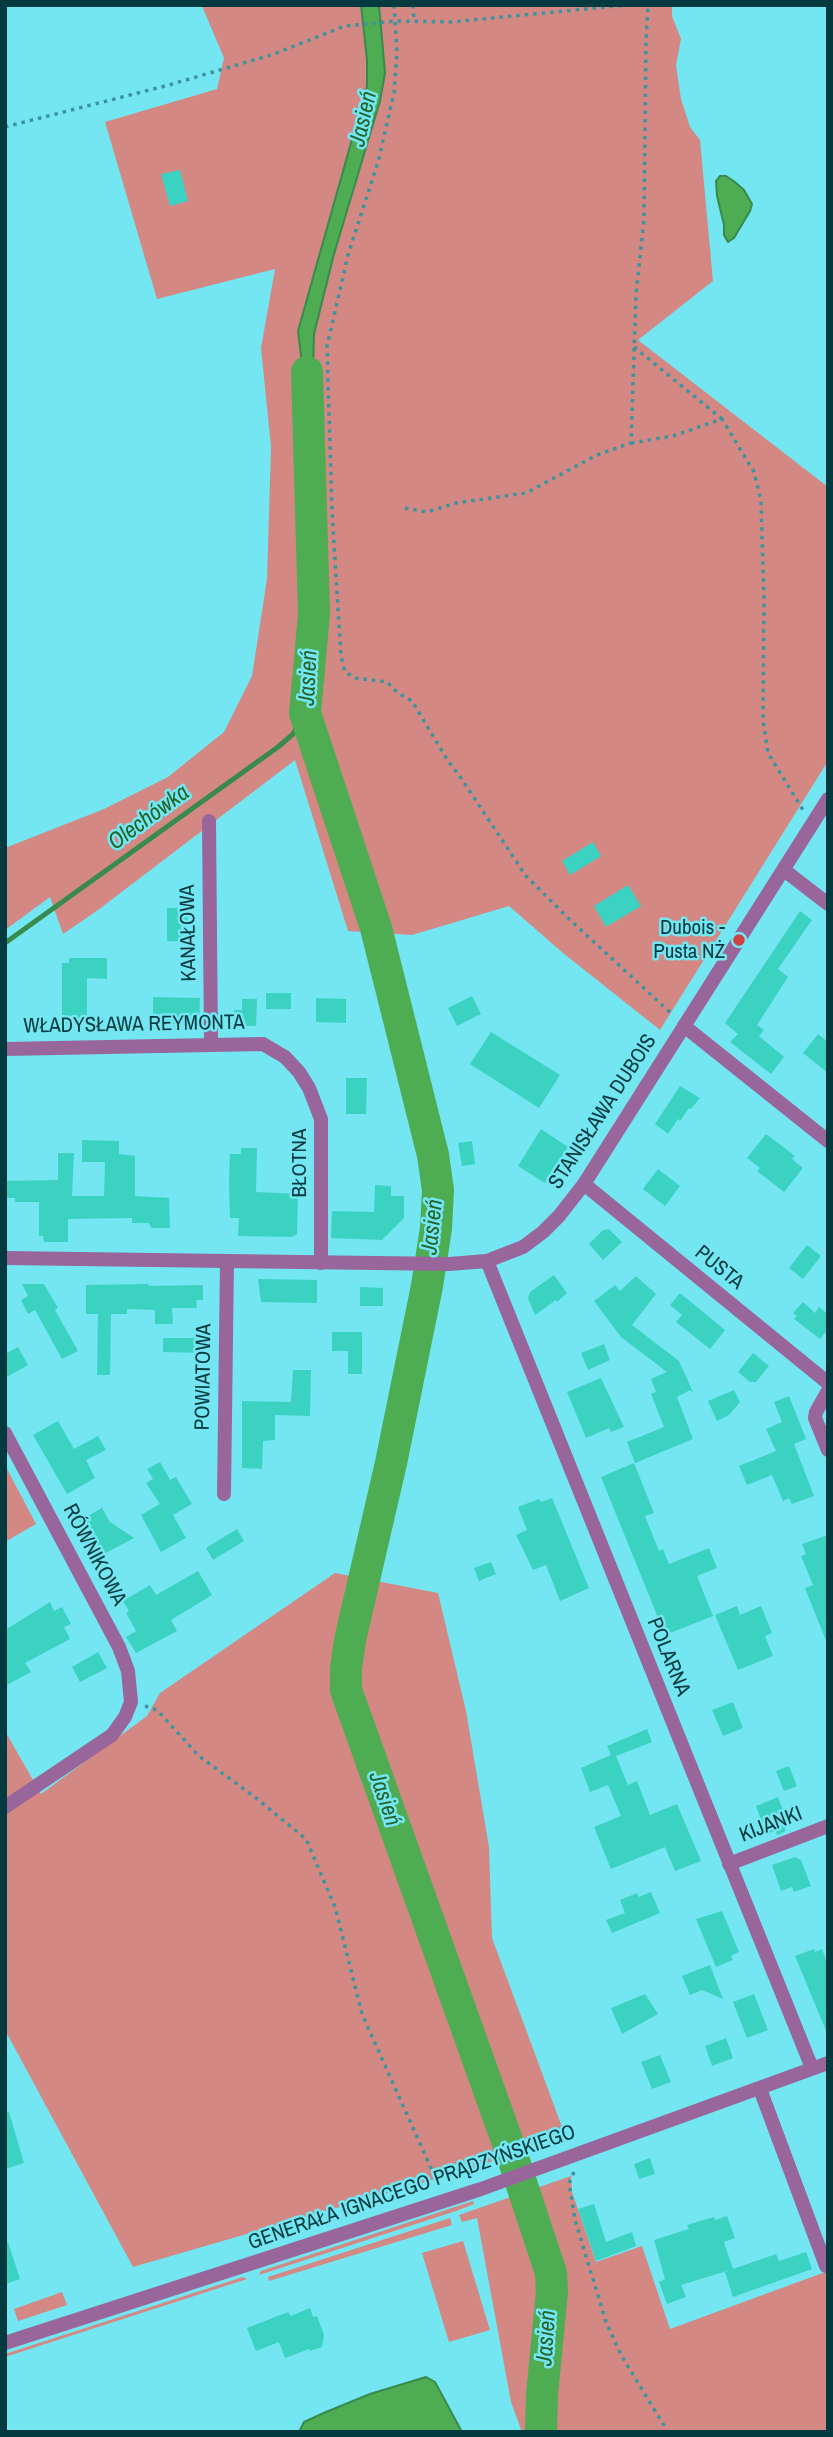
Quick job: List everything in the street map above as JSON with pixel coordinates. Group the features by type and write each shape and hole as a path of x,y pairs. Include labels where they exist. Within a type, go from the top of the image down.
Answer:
{"street":[{"name":"STANISŁAWA DUBOIS","path":"5,1258 449,1264 487,1261 533,1240 559,1216 584,1184 828,799"},
{"name":"KANAŁOWA","path":"209,821 211,1044"},
{"path":"784,870 828,904"},
{"path":"684,1026 828,1140"},
{"name":"WŁADYSŁAWA REYMONTA","path":"5,1049 263,1044"},
{"name":"BŁOTNA","path":"263,1044 285,1057 299,1072 321,1119 321,1263"},
{"name":"PUSTA","path":"584,1184 828,1383"},
{"name":"POWIATOWA","path":"223,1494 227,1261"},
{"name":"POLARNA","path":"487,1261 812,2068"},
{"path":"828,1391 815,1418 828,1450"},
{"name":"RÓWNIKOWA","path":"5,1433 126,1662 131,1702"},
{"path":"5,1807 112,1735 125,1717 131,1702"},
{"name":"KIJANKI","path":"729,1864 828,1826"},
{"name":"GENERAŁA IGNACEGO PRĄDZYŃSKIEGO","path":"5,2343 481,2189 828,2063"},
{"path":"760,2088 826,2266"}],"path":[{"path":"394,5 397,53 394,93 378,162 348,255 327,346 332,511 341,656 345,672 356,678 387,682 398,693 412,701 426,728 526,876 684,1026"},
{"path":"413,5 414,21"},
{"path":"5,127 169,85 274,54 345,26 396,21 452,22 627,5"},
{"path":"631,443 636,294 644,219 648,5"},
{"path":"634,347 722,419 754,472 759,488 764,600 765,731 768,753 801,806"},
{"path":"405,508 427,512 456,503 526,493 597,455 631,443 673,436 722,419"},
{"path":"131,1702 158,1710 199,1756 306,1839 335,1907 362,2014 445,2201"},
{"path":"575,2156 575,2171 569,2183 575,2220 606,2322 621,2355 668,2432"}],"shaded area":[{"path":"672,5 672,16 681,39 676,65 681,99 690,127 700,140 713,281 638,340 828,487 828,761 660,1030 509,906 412,935 348,931 295,760 63,934 50,897 5,930 5,848 104,809 168,777 224,732 252,676 267,579 271,447 261,348 275,269 157,299 105,122 217,89 224,58 202,6"},
{"path":"5,1465 36,1524 5,1542"},
{"path":"335,1573 438,1593 466,1711 489,1847 492,1938 565,2135 474,2168 133,2267 5,2030 5,1731 41,1794 147,1716 160,1693"},
{"path":"571,2176 572,2192 596,2262 642,2246 670,2329 828,2271 828,2432 522,2432 511,2402 477,2218 462,2222 459,2215"},
{"path":"473,2201 474,2204 456,2211 259,2275 261,2271"},
{"path":"450,2218 452,2225 269,2281 268,2277"},
{"path":"463,2241 490,2330 449,2342 422,2253"},
{"path":"243,2277 247,2279 5,2357 5,2354"},
{"path":"62,2292 67,2305 18,2321 14,2309"}],"water":[{"path":"361,5 379,5 385,73 380,101 334,254 314,334 311,438 298,331 367,86"},
{"path":"720,176 726,176 735,182 744,190 752,204 734,238 728,242 724,235 717,196 716,181"},
{"path":"426,2377 435,2382 462,2432 299,2432 304,2422 326,2412 370,2394"}],"building":[{"path":"180,170 188,201 170,206 161,174"},
{"path":"593,842 601,856 570,875 562,861"},
{"path":"628,885 641,906 606,927 594,906"},
{"path":"167,908 188,908 188,942 167,941"},
{"path":"800,911 812,920 778,969 788,977 757,1025 764,1030 759,1036 784,1057 771,1074 730,1042 738,1034 725,1023"},
{"path":"69,958 107,958 107,979 87,978 87,1024 62,1024 62,963 69,963"},
{"path":"266,993 291,993 291,1009 266,1009"},
{"path":"472,996 481,1014 457,1026 448,1008"},
{"path":"153,997 200,998 199,1024 153,1024"},
{"path":"316,998 346,999 346,1023 316,1022"},
{"path":"242,999 257,999 256,1026 234,1025 234,1010 242,1010"},
{"path":"491,1032 560,1075 539,1108 470,1064"},
{"path":"818,1034 828,1042 828,1073 803,1053"},
{"path":"346,1078 367,1078 366,1114 346,1114"},
{"path":"680,1086 700,1098 680,1121 678,1119 668,1134 655,1124"},
{"path":"541,1129 568,1147 545,1183 518,1166"},
{"path":"766,1134 795,1156 792,1159 803,1168 784,1192 757,1171 760,1168 747,1158"},
{"path":"82,1140 119,1141 119,1154 135,1156 135,1196 169,1198 170,1228 151,1228 149,1223 132,1223 132,1218 68,1219 68,1242 44,1242 43,1236 39,1236 39,1202 15,1202 15,1198 5,1198 5,1181 58,1180 58,1153 74,1153 72,1196 104,1196 105,1162 82,1162"},
{"path":"472,1141 475,1164 462,1166 458,1143"},
{"path":"241,1148 257,1148 256,1192 298,1194 297,1234 292,1237 238,1236 239,1218 230,1218 229,1183 230,1154 241,1154"},
{"path":"658,1169 680,1186 665,1206 643,1189"},
{"path":"375,1185 391,1186 391,1196 404,1196 404,1218 382,1240 331,1238 332,1211 374,1212"},
{"path":"609,1229 622,1242 603,1260 589,1244 603,1230"},
{"path":"807,1245 821,1256 803,1279 789,1268"},
{"path":"554,1275 567,1293 535,1315 528,1298 530,1292"},
{"path":"636,1276 656,1294 632,1325 679,1361 693,1392 690,1390 677,1397 693,1439 635,1463 627,1442 664,1427 651,1394 656,1392 651,1379 667,1372 621,1337 594,1301 615,1285 620,1291"},
{"path":"258,1279 317,1280 317,1303 261,1302"},
{"path":"22,1284 44,1284 78,1351 62,1359 35,1310 28,1314 21,1300 28,1296"},
{"path":"86,1285 203,1285 203,1300 196,1300 197,1308 172,1308 173,1324 155,1324 155,1310 127,1309 127,1314 111,1314 110,1375 97,1375 98,1314 86,1314"},
{"path":"360,1287 383,1288 383,1306 360,1306"},
{"path":"680,1293 725,1330 710,1349 676,1322 682,1315 670,1305"},
{"path":"803,1302 815,1313 819,1307 828,1314 828,1329 820,1339 794,1319 797,1316 793,1313"},
{"path":"332,1332 362,1332 362,1374 348,1374 348,1351 332,1351"},
{"path":"163,1338 209,1338 209,1353 163,1352"},
{"path":"604,1344 610,1360 588,1370 581,1353"},
{"path":"18,1347 28,1365 5,1378 5,1354"},
{"path":"753,1353 769,1366 756,1382 750,1382 738,1372"},
{"path":"293,1370 311,1370 310,1416 275,1415 275,1440 263,1441 262,1469 242,1468 242,1401 291,1402"},
{"path":"601,1378 624,1427 611,1432 609,1428 586,1438 567,1392"},
{"path":"734,1390 740,1402 729,1415 717,1421 708,1401"},
{"path":"789,1396 806,1439 794,1444 814,1496 792,1504 789,1498 783,1501 772,1475 747,1485 739,1466 776,1451 766,1429 782,1422 774,1402"},
{"path":"58,1421 74,1449 98,1436 106,1450 86,1460 95,1478 67,1494 33,1435"},
{"path":"160,1462 170,1480 176,1477 192,1504 173,1515 186,1538 161,1552 141,1515 160,1504 146,1483 153,1479 147,1469"},
{"path":"634,1463 654,1513 645,1516 659,1551 663,1549 669,1564 709,1548 717,1568 697,1576 713,1616 665,1635 601,1477"},
{"path":"552,1498 589,1588 560,1601 546,1565 533,1570 516,1535 527,1530 518,1507 539,1499 541,1502"},
{"path":"102,1508 110,1522 134,1538 98,1557 79,1521"},
{"path":"237,1529 244,1541 213,1560 206,1548"},
{"path":"828,1535 827,1643 805,1588 813,1585 801,1556 806,1554 802,1544"},
{"path":"491,1562 496,1574 479,1581 474,1568"},
{"path":"198,1571 212,1595 171,1620 177,1631 136,1653 126,1637 136,1631 123,1601 150,1585 156,1595"},
{"path":"50,1602 54,1611 62,1607 71,1624 64,1627 70,1639 25,1663 31,1672 5,1686 5,1630"},
{"path":"737,1606 740,1615 761,1606 772,1633 765,1636 773,1656 738,1670 715,1615"},
{"path":"98,1652 107,1668 80,1682 72,1667"},
{"path":"733,1702 743,1728 723,1736 712,1710"},
{"path":"647,1729 652,1742 616,1756 628,1785 637,1781 650,1815 677,1804 701,1861 675,1871 665,1847 611,1869 594,1827 621,1816 608,1785 590,1792 581,1768 611,1755 607,1746"},
{"path":"789,1766 797,1786 784,1791 776,1771"},
{"path":"778,1797 788,1824 784,1832 777,1835 776,1831 766,1834 756,1806"},
{"path":"795,1857 801,1860 811,1886 794,1892 792,1887 781,1891 772,1865"},
{"path":"651,1892 660,1913 612,1933 606,1920 625,1913 620,1900 637,1893 639,1897"},
{"path":"722,1911 739,1952 731,1956 733,1960 716,1967 696,1919"},
{"path":"814,1949 815,1952 822,1949 828,1965 827,2033 795,1956"},
{"path":"710,1965 723,1999 702,1990 690,1995 682,1976"},
{"path":"645,1994 658,2014 622,2034 611,2008"},
{"path":"754,1994 768,2030 747,2038 733,2002"},
{"path":"726,2038 733,2058 712,2066 705,2046"},
{"path":"660,2055 671,2082 652,2089 641,2062"},
{"path":"5,2112 9,2112 24,2163 5,2169"},
{"path":"650,2158 655,2174 639,2179 634,2164"},
{"path":"594,2204 606,2242 632,2232 636,2246 596,2261 578,2209"},
{"path":"727,2216 735,2238 724,2242 733,2269 776,2254 779,2261 806,2252 812,2269 733,2297 725,2272 730,2270 681,2285 686,2297 667,2304 659,2282 665,2279 654,2240 689,2229 687,2225"},
{"path":"8,2242 20,2279 5,2284 5,2243"},
{"path":"310,2308 313,2317 317,2316 324,2335 322,2347 285,2358 279,2342 256,2351 247,2328 288,2312 291,2316"}],"waterway":[{"name":"Jasień","path":"307,372 314,614 305,713 376,928 433,1155 438,1190 436,1228 427,1286 391,1463 350,1640 346,1690 509,2146 551,2273 552,2291 541,2432"},
{"name":"Olechówka","path":"5,943 278,747 293,734 305,713"}],"place":[{"name":"Dubois - Pusta NŻ","path":"739,940"}]}
